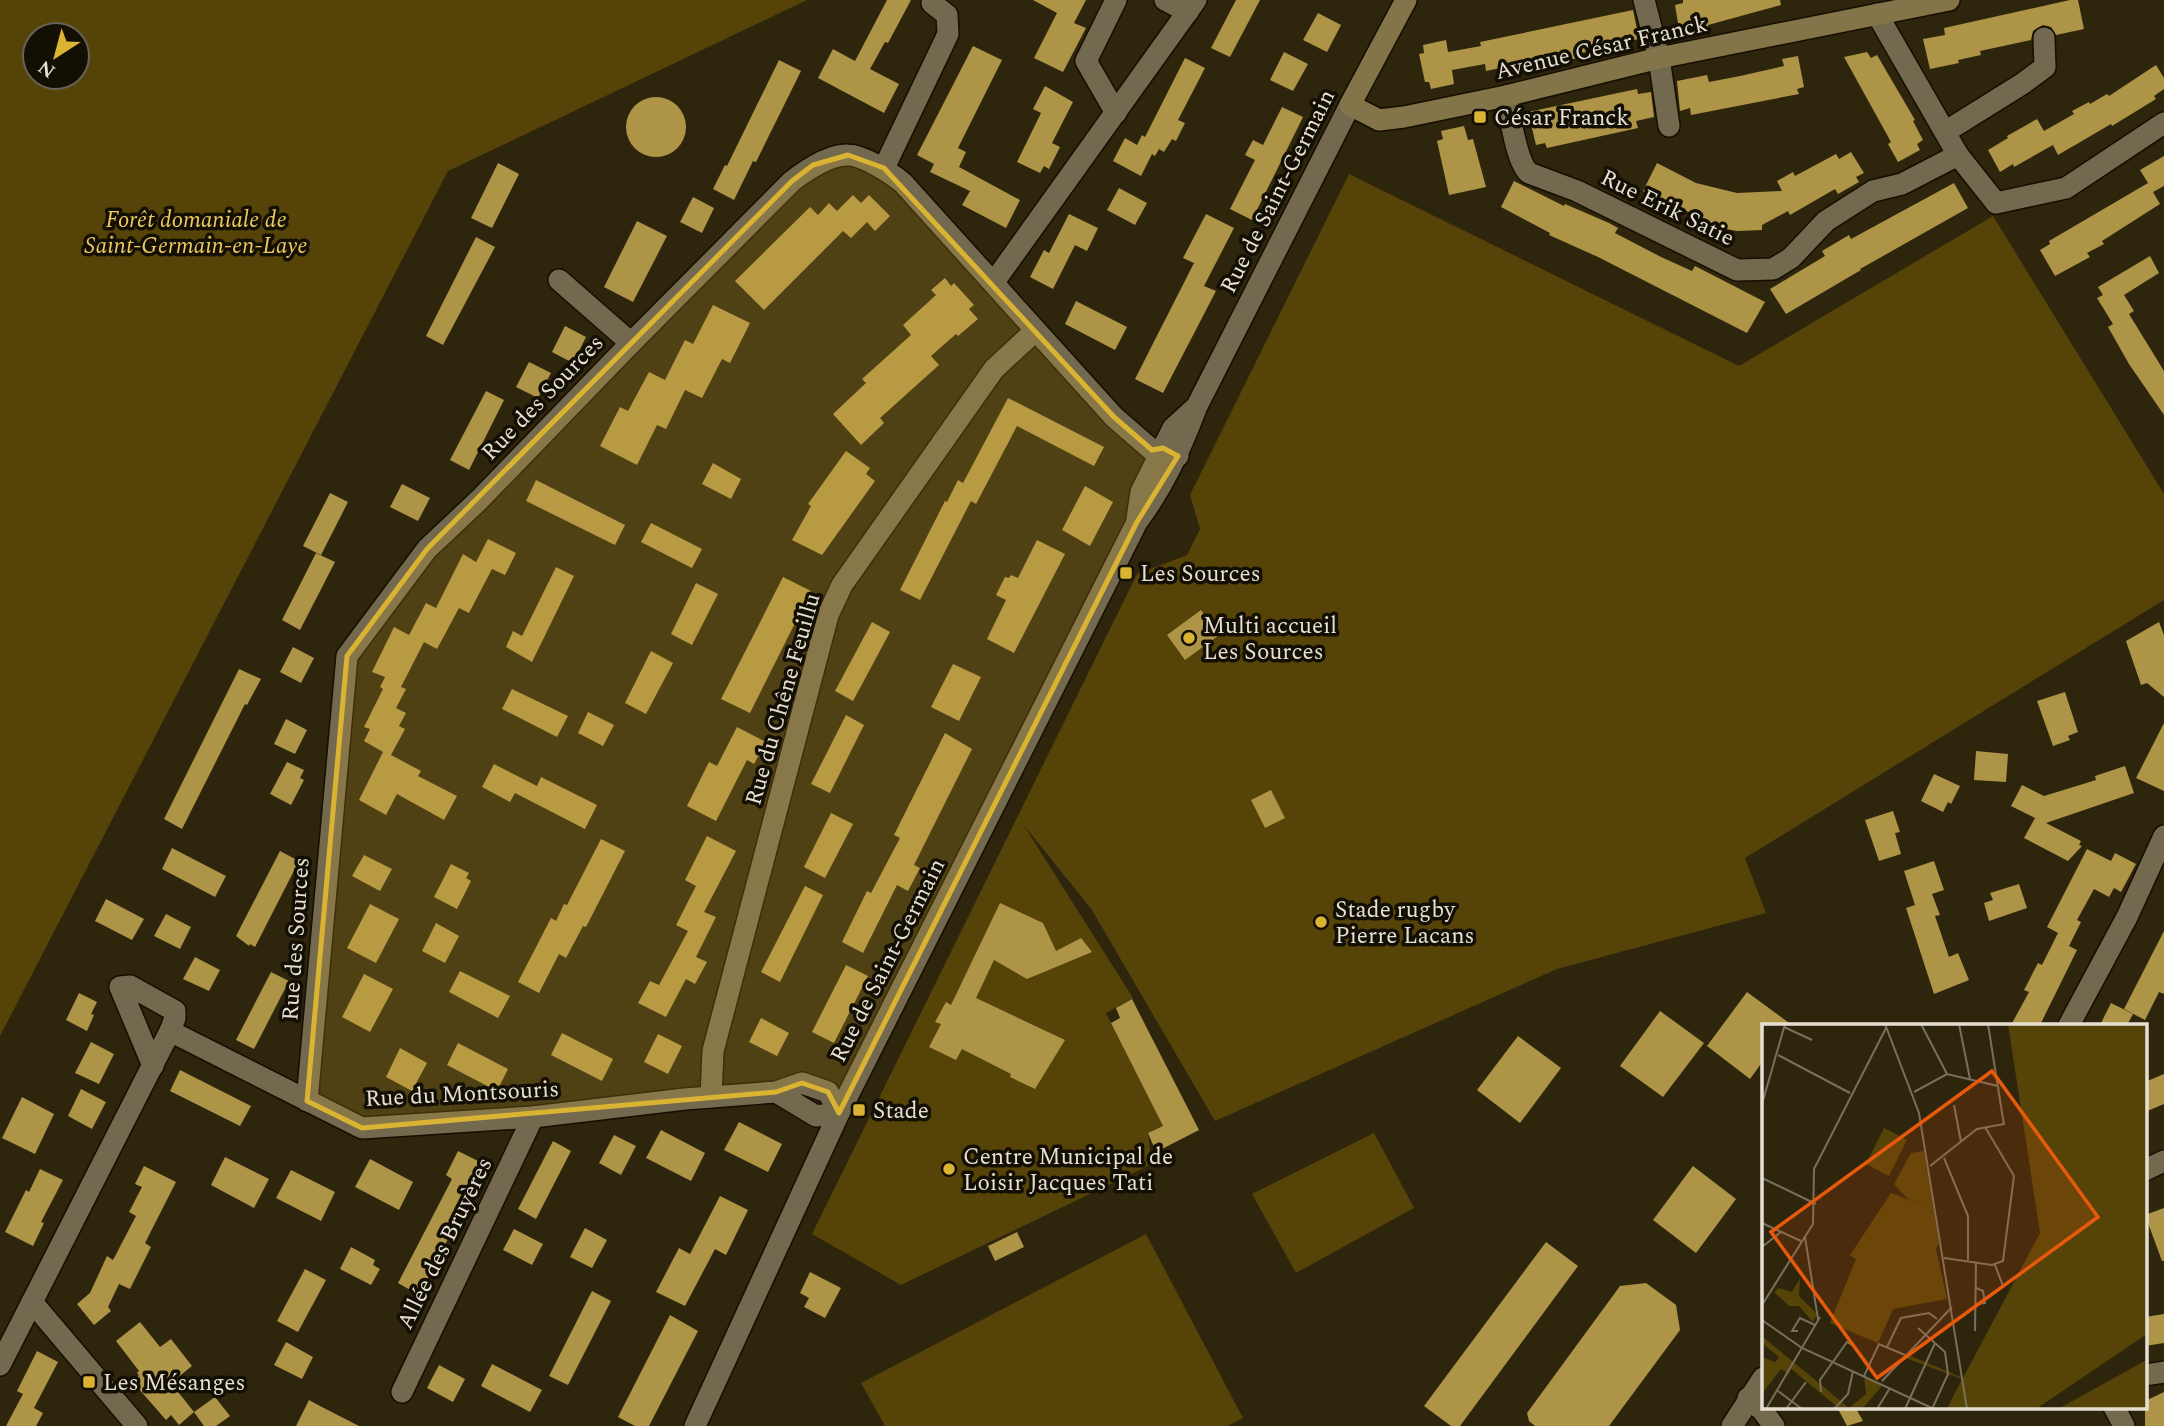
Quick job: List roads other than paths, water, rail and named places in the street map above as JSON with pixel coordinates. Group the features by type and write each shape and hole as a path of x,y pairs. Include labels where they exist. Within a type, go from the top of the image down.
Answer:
{"street":[{"path":"1116,0 1086,61 1116,113"},
{"path":"994,282 1192,6 1165,0"},
{"name":"Rue de Saint-Germain","path":"695,1426 839,1113 1136,522 1154,499 1171,452 1173,428 1197,406 1406,0"},
{"path":"1644,0 1659,58 1669,126"},
{"name":"Avenue César Franck","path":"1350,105 1379,120 1506,96 1659,58 1949,0"},
{"path":"884,168 948,34 947,15 933,2"},
{"path":"1877,14 1958,155 1996,204 2066,188 2164,123"},
{"path":"1945,132 2045,67 2043,38"},
{"name":"Rue Erik Satie","path":"1506,96 1520,158 1524,169 1529,173 1577,191 1737,270 1773,269 1791,258 1826,220 1873,191 1902,184 1958,155"},
{"name":"Rue des Sources","path":"307,1101 347,656 427,548 479,500 792,181 813,165 848,155 884,168 902,183 994,282 1035,331 1114,416 1152,450 1171,452"},
{"path":"559,280 631,343"},
{"name":"Rue du Chêne Feuillu","path":"711,1097 713,1051 828,615 842,585 994,369 1035,331"},
{"path":"2070,1024 2127,917 2164,836"},
{"path":"0,1366 153,1066 175,1018 174,1011 130,986 120,987 153,1066"},
{"name":"Rue du Montsouris","path":"170,1031 362,1128 533,1117 776,1092 816,1116 839,1113"},
{"name":"Allée des Bruyères","path":"402,1392 533,1117"},
{"path":"2146,1170 2164,1161"},
{"path":"32,1303 137,1426"},
{"path":"2146,1375 2164,1371"},
{"path":"1732,1426 1762,1379"},
{"path":"1748,1398 1774,1426"},
{"path":"2115,1408 2124,1426"}],"place":[{"name":"César Franck","path":"1480,117"},
{"name":"Les Sources","path":"1126,573"},
{"name":"Multi accueil Les Sources","path":"1189,638"},
{"name":"Stade rugby Pierre Lacans","path":"1321,922"},
{"name":"Stade","path":"859,1110"},
{"name":"Centre Municipal de Loisir Jacques Tati","path":"949,1169"},
{"name":"Les Mésanges","path":"89,1382"}],"park label":[{"name":"Forêt domaniale de Saint-Germain-en-Laye","path":"196,232"}]}
